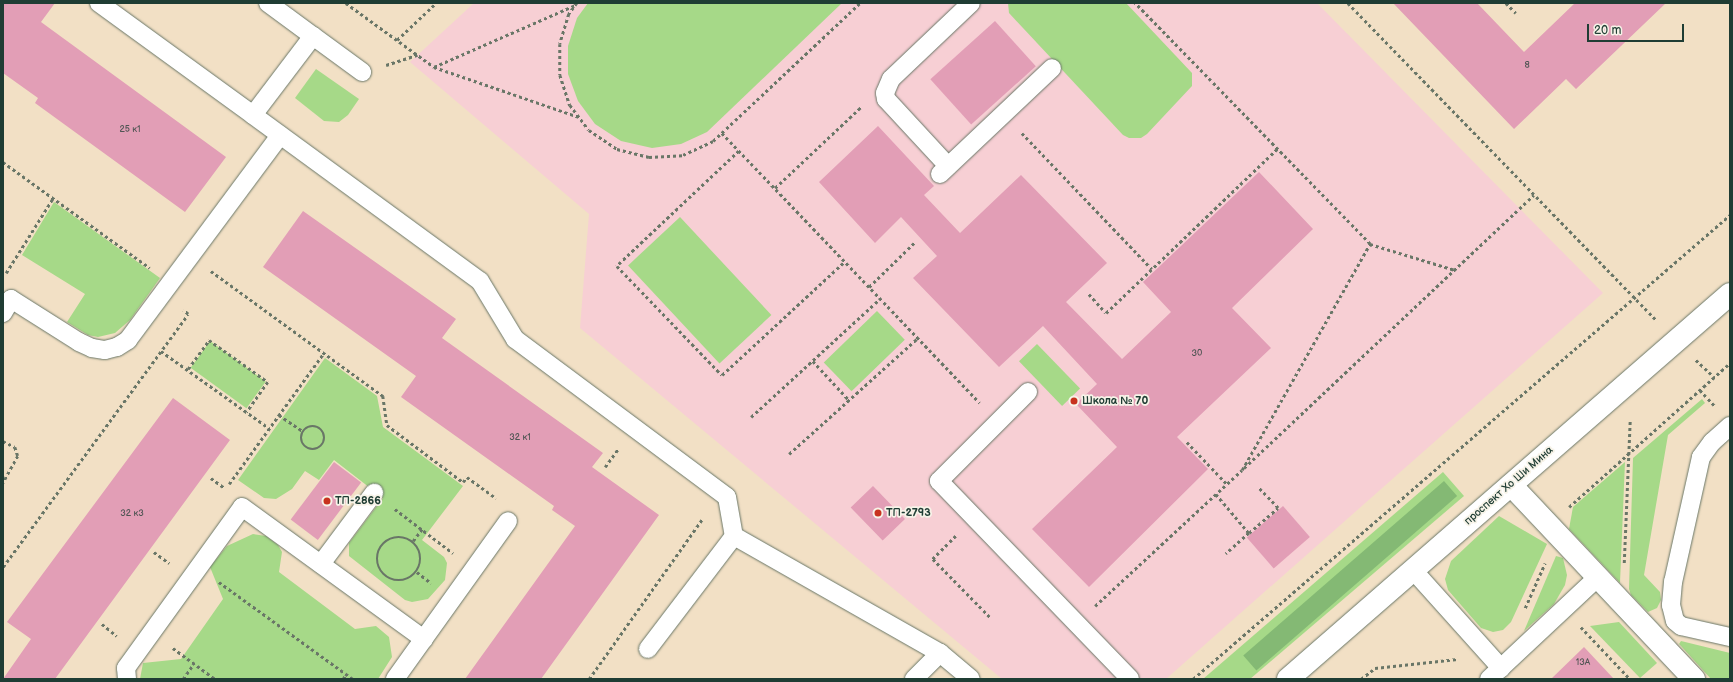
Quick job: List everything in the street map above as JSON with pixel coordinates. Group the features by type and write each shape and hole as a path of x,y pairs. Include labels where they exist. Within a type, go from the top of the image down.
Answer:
{"street":[{"name":"проспект Хо Ши Мина","path":"1288,679 1730,294"},
{"path":"1511,485 1694,679"}],"lane":[{"path":"99,3 480,280 515,339 726,497 734,536 940,653 971,679"},
{"path":"268,3 362,72"},
{"path":"971,3 891,79 887,85 886,99 944,170 1052,68"},
{"path":"253,115 312,36"},
{"path":"3,313 11,299 79,342 105,350 117,348 128,340 172,283 280,135"},
{"path":"1028,392 939,481 1130,679"},
{"path":"1726,435 1701,457 1673,582 1671,605 1675,621 1681,626 1730,637"},
{"path":"321,564 374,493"},
{"path":"127,679 126,668 242,507 424,639"},
{"path":"395,679 508,521"},
{"path":"648,649 734,536"},
{"path":"1413,570 1489,655 1495,674 1598,577"},
{"path":"1656,638 1675,621"},
{"path":"914,679 940,653"}],"path":[{"path":"346,3 434,67 579,117"},
{"path":"397,40 436,3"},
{"path":"577,4 569,14 560,44 560,75 570,105 589,130 617,149 650,157 683,155 713,141 860,3"},
{"path":"1135,3 1370,244 1455,270"},
{"path":"1348,3 1636,298 1676,341 1714,377"},
{"path":"1506,3 1516,13"},
{"path":"434,67 577,4"},
{"path":"362,72 416,55"},
{"path":"775,188 891,79"},
{"path":"1004,114 1152,269"},
{"path":"722,133 998,422"},
{"path":"1089,294 1106,313 1277,148"},
{"path":"739,151 617,266 688,341 722,375 845,261"},
{"path":"3,162 172,283"},
{"path":"1076,622 1227,484 1534,195"},
{"path":"3,278 53,198"},
{"path":"1193,679 1636,298 1730,215"},
{"path":"869,287 916,241"},
{"path":"1242,470 1370,244"},
{"path":"191,256 383,396 387,425 463,482 467,477"},
{"path":"751,417 880,299"},
{"path":"3,567 188,314 182,309"},
{"path":"789,454 918,338"},
{"path":"188,369 210,340 268,382 247,412"},
{"path":"161,351 269,428"},
{"path":"813,361 849,400"},
{"path":"1524,611 1570,506 1730,363"},
{"path":"279,415 303,431"},
{"path":"1622,602 1630,415"},
{"path":"312,425 320,428 324,434 324,442 314,449 307,448 301,438 303,431 312,425"},
{"path":"3,441 16,447 18,456 3,483"},
{"path":"1188,442 1227,484"},
{"path":"605,468 620,445"},
{"path":"211,478 226,489"},
{"path":"1226,554 1278,508 1258,486"},
{"path":"374,493 474,569"},
{"path":"1216,494 1249,533"},
{"path":"590,679 702,523 705,513"},
{"path":"975,518 933,559 990,617"},
{"path":"413,541 422,530"},
{"path":"398,536 413,541 422,558 417,572 405,580 390,579 384,575 377,562 380,548 384,542 398,536"},
{"path":"154,552 171,564"},
{"path":"198,568 353,679"},
{"path":"1564,609 1630,679"},
{"path":"102,624 119,637"},
{"path":"152,632 215,679"},
{"path":"1361,679 1375,668 1489,655"},
{"path":"183,679 194,663"},
{"path":"343,679 346,674"}],"shaded area":[{"name":"Школа № 70","path":"474,3 1317,3 1603,293 1166,679 1002,679 580,328 589,214 410,62"}],"green space":[{"path":"588,3 842,3 707,132 681,144 652,148 621,141 595,124 578,101 568,74 568,46 577,18"},
{"path":"1008,3 1126,3 1192,73 1192,86 1147,134 1141,138 1129,138 1123,135 1009,13"},
{"path":"316,69 359,99 348,115 339,122 324,121 295,98"},
{"path":"54,202 160,278 130,320 115,333 98,337 88,335 67,322 85,294 22,255"},
{"path":"680,217 771,315 719,363 628,265"},
{"path":"877,311 905,340 852,391 824,362"},
{"path":"210,341 266,382 246,408 191,368"},
{"path":"1037,344 1080,389 1062,406 1019,361"},
{"path":"325,358 377,396 383,427 463,486 422,540 444,557 447,563 445,580 428,599 412,602 405,600 349,556 349,543 383,498 334,460 319,480 305,471 292,489 276,499 264,498 238,480"},
{"path":"1702,399 1705,403 1668,435 1644,575 1660,592 1661,600 1657,608 1648,612 1631,595 1629,589 1633,458"},
{"path":"1625,462 1620,583 1569,529 1573,507"},
{"path":"1443,472 1464,496 1250,679 1203,679"},
{"path":"1444,481 1457,496 1256,671 1243,656"},
{"path":"1499,516 1547,544 1511,622 1503,630 1493,632 1481,628 1448,590 1445,579 1451,561"},
{"path":"253,534 266,536 278,545 282,552 279,572 355,629 376,626 389,637 392,657 378,679 140,679 143,663 181,659 223,599 210,567 227,546"},
{"path":"1556,556 1563,558 1567,575 1565,585 1554,604 1524,631"},
{"path":"1619,622 1657,663 1640,678 1590,626"},
{"path":"1681,641 1730,653 1730,679 1711,679 1679,644"}],"building":[{"path":"3,3 55,3 41,22 226,157 185,212 35,103 38,98 3,73"},
{"path":"1393,3 1477,3 1524,52 1575,3 1666,3 1576,89 1566,79 1514,129"},
{"path":"995,21 1036,66 971,125 930,79"},
{"path":"878,126 934,186 924,195 960,233 1021,175 1107,263 1066,302 1122,359 1171,312 1143,282 1259,172 1313,229 1232,308 1271,348 1177,437 1208,469 1089,587 1032,529 1117,447 1076,404 1097,384 1043,326 999,367 913,278 937,256 901,217 875,243 819,182"},
{"path":"303,211 456,319 442,338 603,453 592,467 659,515 541,679 465,679 575,526 552,510 554,506 401,397 416,376 263,267"},
{"path":"173,398 230,440 55,679 3,679 31,639 7,622"},
{"name":"ТП-2866","path":"334,462 361,482 318,540 291,520"},
{"name":"ТП-2793","path":"873,486 905,519 883,541 851,508"},
{"path":"1283,506 1310,537 1274,568 1247,537"},
{"path":"1584,647 1614,679 1551,679"}],"place":[{"name":"Школа № 70","path":"1074,401"},
{"name":"ТП-2866","path":"327,501"},
{"name":"ТП-2793","path":"878,513"}]}
